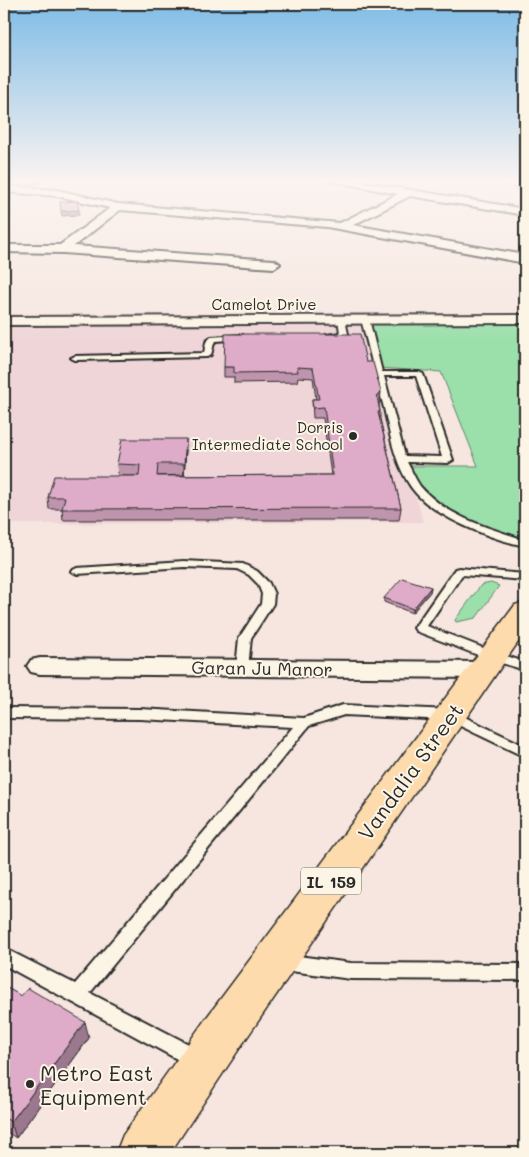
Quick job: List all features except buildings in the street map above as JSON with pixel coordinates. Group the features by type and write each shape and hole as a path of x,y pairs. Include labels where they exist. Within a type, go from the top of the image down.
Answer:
{"main road":[{"name":"Vandalia Street","path":"141,1153 203,1062 450,715 500,664 525,611"}],"street":[{"path":"64,249 83,234"},
{"path":"386,234 525,260"},
{"path":"4,249 64,249 274,264"},
{"name":"Camelot Drive","path":"4,321 525,319"},
{"name":"Garan Ju Manor","path":"40,666 242,668 500,664"}],"lane":[{"path":"366,319 401,459 416,487 438,507 476,527 525,543"},
{"path":"324,337 344,334 341,320"},
{"path":"75,358 199,356 207,355 210,342 214,339 250,337"},
{"path":"380,374 419,374 448,460 401,459"},
{"path":"77,571 192,564 239,566 253,573 263,583 268,594 267,604 244,638 242,668"},
{"path":"500,664 420,628 459,571 525,577"},
{"path":"4,714 140,714 304,722 343,710 450,715 525,752"},
{"path":"77,995 304,722"},
{"path":"4,956 203,1062"},
{"path":"275,961 351,971 525,972"}],"shaded area":[{"path":"370,322 423,522 4,524 4,324"}],"green space":[{"path":"525,323 525,543 476,527 425,496 404,466 478,466 441,372 379,368 366,324"},
{"path":"491,583 499,586 476,618 456,622 455,620 481,585"}],"place":[{"name":"Dorris Intermediate School","path":"353,436"},
{"name":"Metro East Equipment","path":"30,1084"}]}
